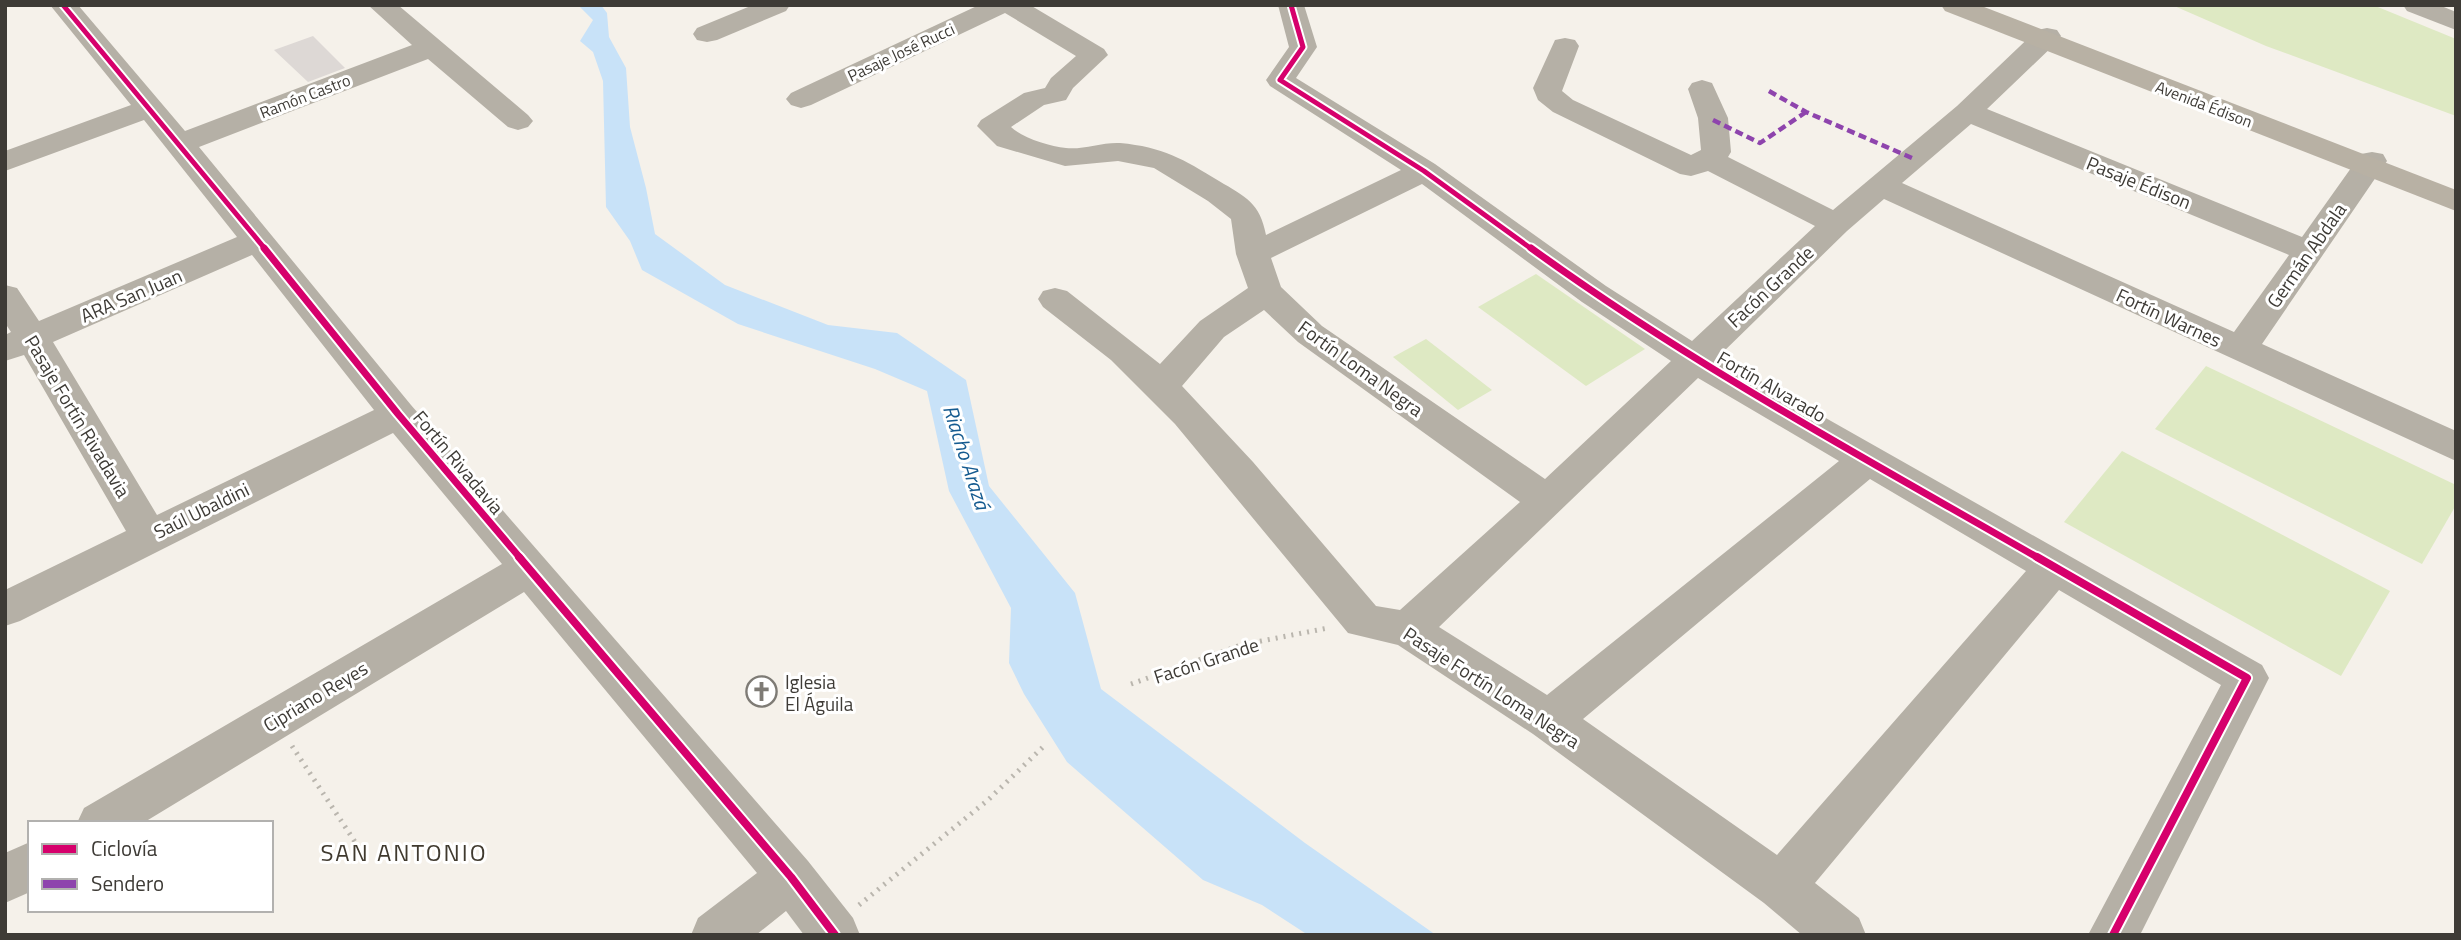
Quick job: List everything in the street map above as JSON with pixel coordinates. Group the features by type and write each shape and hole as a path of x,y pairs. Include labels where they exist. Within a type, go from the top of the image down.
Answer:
{"main road":[{"name":"Avenida Édison","path":"1964,6 2370,164 2456,201"},
{"name":"Avenida Édison","path":"2370,164 2456,193"}],"street":[{"name":"Fortín Rivadavia","path":"63,5 180,144 398,414 791,877 832,932"},
{"path":"381,5 518,121"},
{"path":"706,34 776,5"},
{"name":"Pasaje José Rucci","path":"801,99 1001,5"},
{"name":"Fortín Loma Negra","path":"1011,5 1094,55 1060,84 1056,94 1034,99 992,126 1008,139 1065,157 1118,152 1163,160 1219,194 1246,215 1252,254 1266,292 1310,334 1547,501"},
{"name":"Fortín Alvarado","path":"1291,5 1303,47 1279,80 1424,171 1594,293 1693,359 2247,678 2113,935"},
{"path":"2416,5 2456,22"},
{"name":"Facón Grande","path":"1408,629 1547,501 1836,224 1967,111 2044,38"},
{"path":"1565,46 1547,88 1548,94 1563,106 1690,167 1709,159 1716,152 1713,118 1702,89"},
{"name":"Ramón Castro","path":"180,144 430,48"},
{"path":"5,162 149,108"},
{"name":"Pasaje Édison","path":"1967,111 2311,252"},
{"path":"1709,159 1836,224"},
{"name":"Germán Abdala","path":"2239,349 2311,252 2370,164"},
{"path":"1252,254 1424,171"},
{"name":"Fortín Warnes","path":"1882,186 2239,349 2452,438"},
{"name":"ARA San Juan","path":"19,343 256,241"},
{"path":"1161,386 1212,329 1266,292"},
{"name":"Pasaje Fortín Rivadavia","path":"5,296 19,343 149,536"},
{"path":"1055,299 1108,338 1161,386 1242,477 1363,621"},
{"name":"Saúl Ubaldini","path":"5,609 398,414"},
{"path":"1549,720 1868,459"},
{"path":"1781,887 2053,568"},
{"name":"Cipriano Reyes","path":"104,821 528,569"},
{"name":"Pasaje Fortín Loma Negra","path":"1363,621 1408,629 1549,720 1781,887 1841,935"},
{"path":"5,880 28,866"},
{"path":"716,935 791,877"}],"path":[{"path":"275,720 361,851"},
{"path":"832,932 988,800 1044,746"}],"green space":[{"path":"2172,5 2373,5 2456,39 2456,116 2266,46"},
{"path":"1536,274 1645,349 1586,386 1478,307"},
{"path":"1426,339 1492,390 1458,410 1393,357"},
{"path":"2206,366 2456,485 2456,505 2422,564 2155,429"},
{"path":"2122,451 2390,591 2341,676 2064,522"}],"water":[{"name":"Riacho Arazá","path":"578,5 601,5 607,13 609,37 626,68 630,127 655,234 725,285 828,325 897,333 966,380 989,486 1075,593 1101,689 1305,843 1436,935 1308,935 1262,905 1203,880 1067,762 1024,694 1009,663 1011,608 949,491 927,391 875,369 738,324 642,270 630,241 606,207 603,81 593,52 580,41 593,20"}],"building":[{"path":"313,36 345,68 308,82 274,50"}],"marked path":[{"path":"1769,91 1806,112 1912,158"},
{"path":"1713,120 1760,143 1806,112"}],"cycle path":[{"path":"63,5 180,144 398,414 791,877 835,935"},
{"path":"1291,5 1303,47 1280,80 1424,171 1594,294 1693,359 2247,678 2113,935"}],"place":[{"name":"Iglesia El Águila","path":"762,692"}],"district":[{"name":"SAN ANTONIO","path":"404,852"}]}
